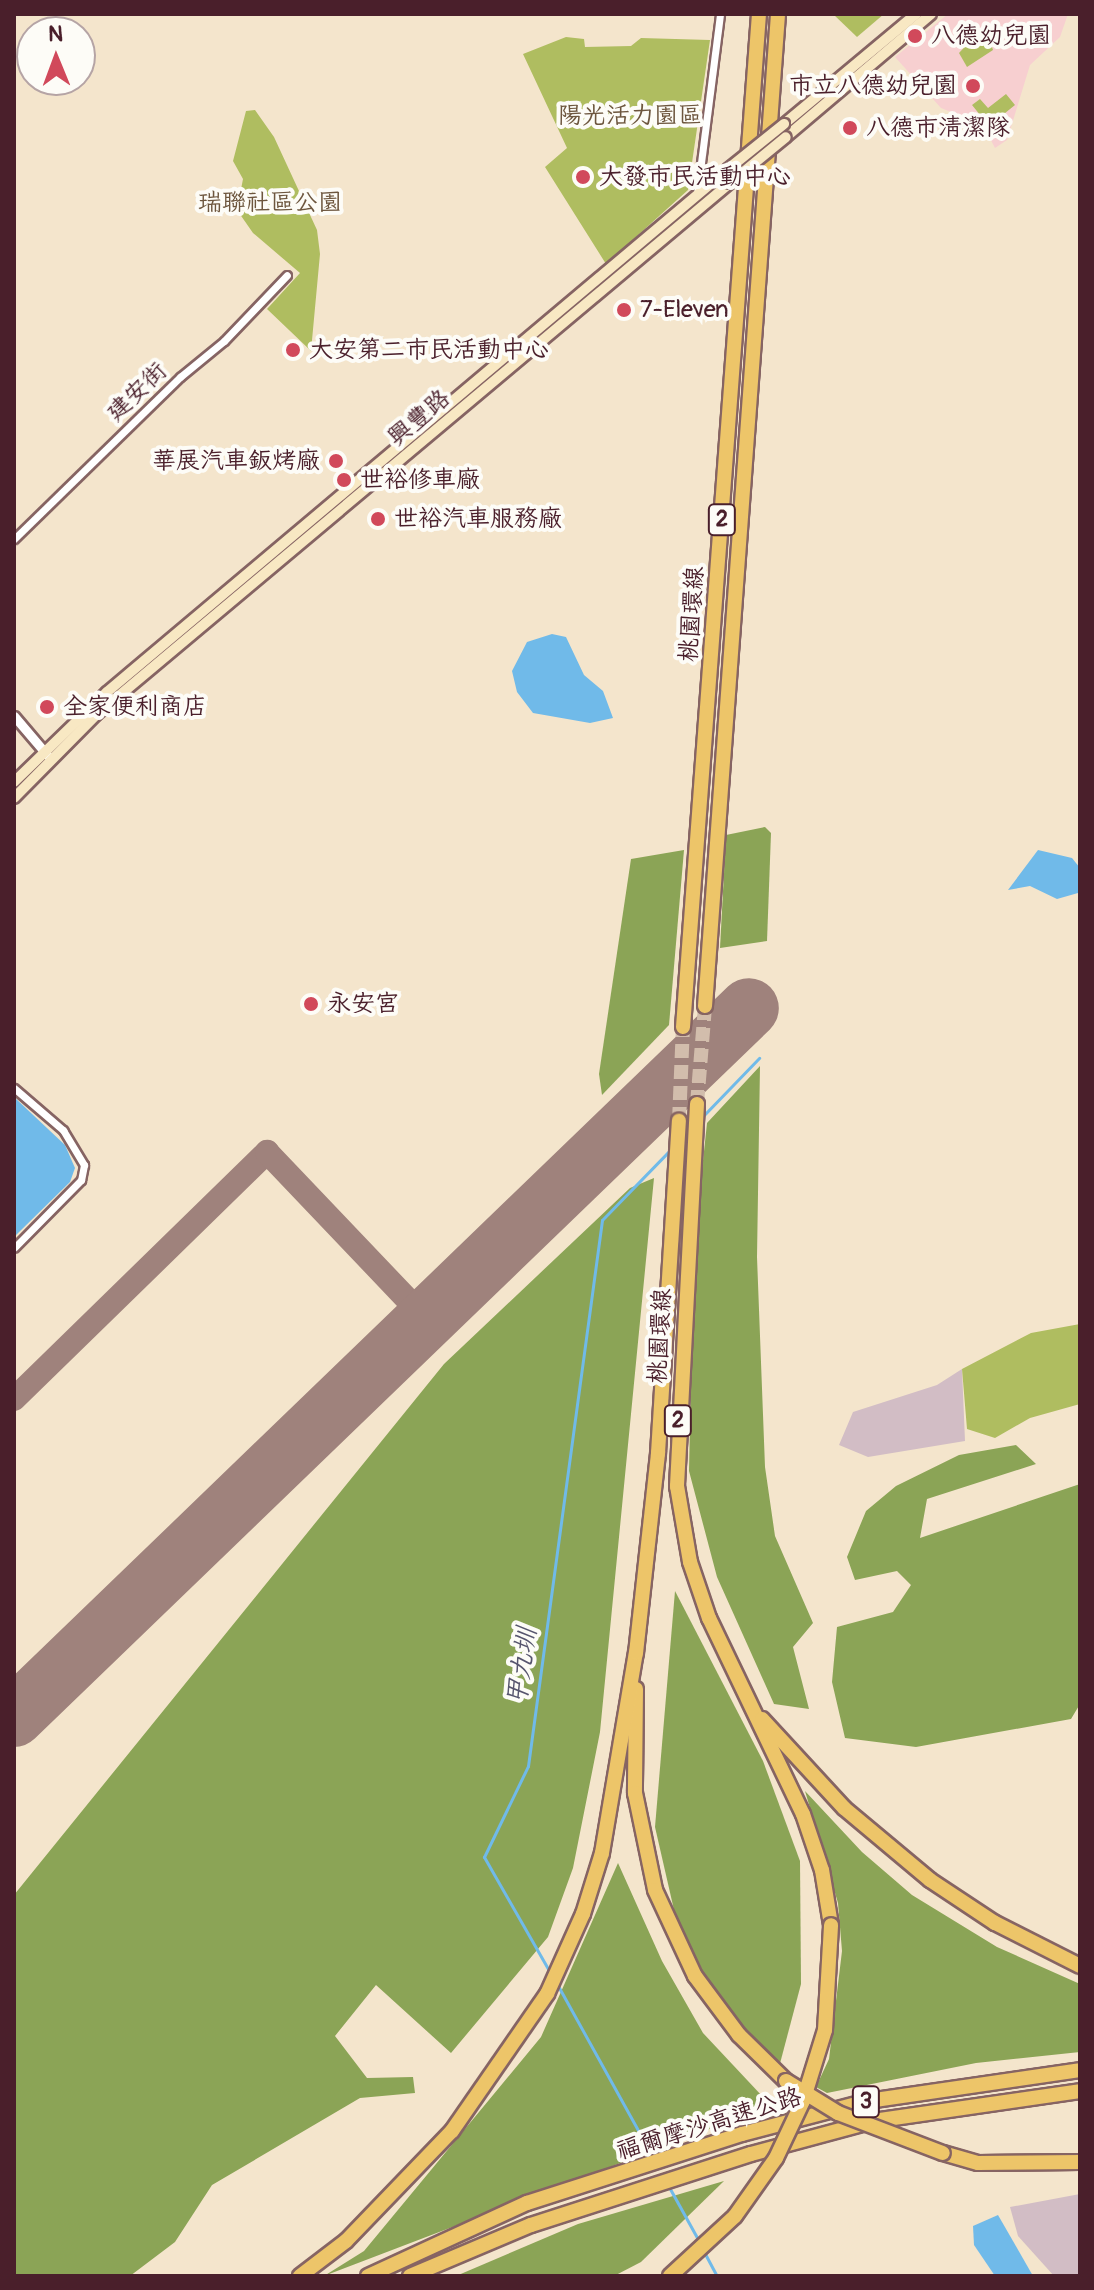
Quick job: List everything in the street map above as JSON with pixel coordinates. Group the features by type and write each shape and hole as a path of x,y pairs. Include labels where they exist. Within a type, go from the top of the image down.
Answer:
{"highway":[{"name":"桃園環線","path":"683,1027 759,14"},
{"name":"桃園環線","path":"705,1006 778,14"},
{"name":"桃園環線","path":"670,2276 735,2216 776,2158 803,2101 825,2030 831,1925 822,1870 803,1814 746,1701 690,1562 677,1486 697,1104"},
{"name":"桃園環線","path":"636,1653 658,1453 679,1121"},
{"path":"300,2276 346,2241 452,2131 498,2071 554,1978 583,1914 602,1853 636,1653"},
{"path":"636,1653 635,1793 655,1890 695,1976 739,2035 786,2081 851,2119 943,2153 1007,2165 1080,2162"},
{"path":"746,1701 844,1808 930,1880 995,1923 1080,1966"},
{"name":"福爾摩沙高速公路","path":"368,2276 527,2203 655,2162 868,2101 1080,2070"},
{"name":"福爾摩沙高速公路","path":"410,2276 531,2225 873,2121 1080,2091"}],"main road":[{"name":"興豐路","path":"14,782 697,195 916,14"},
{"name":"興豐路","path":"14,798 47,754 931,14"}],"street":[{"path":"696,212 720,14"},
{"name":"建安街","path":"14,539 287,275"},
{"path":"14,716 47,754"},
{"path":"14,1088 63,1130 84,1165 81,1180 14,1248"}],"shaded area":[{"name":"市立八德幼兒園","path":"948,14 1068,14 1060,37 1030,65 1007,140 995,148 983,125 941,108 895,57"},
{"path":"962,1369 965,1441 868,1457 839,1445 853,1412 937,1385"},
{"path":"1080,2194 1080,2276 1054,2276 1018,2236 1010,2207"}],"green space":[{"path":"833,14 884,14 857,37"},
{"path":"976,35 988,35 993,50 967,67 959,53"},
{"name":"陽光活力園區","path":"566,37 584,39 585,47 631,46 641,38 710,40 688,190 606,264 545,167 567,148 523,54"},
{"path":"1006,94 1015,105 989,126 972,105 980,99 988,108"},
{"name":"瑞聯社區公園","path":"255,110 274,137 317,230 320,254 311,351 267,309 300,273 253,233 237,210 243,179 233,161 246,111"},
{"path":"765,827 771,833 767,941 720,948 726,835"},
{"path":"684,850 669,1025 602,1095 599,1074 631,859"},
{"path":"760,1066 757,1257 765,1467 775,1536 813,1623 793,1647 809,1709 774,1704 717,1577 689,1471 694,1246 707,1123"},
{"path":"654,1178 600,1732 573,1868 548,1937 451,2053 376,1985 335,2036 367,2078 413,2077 415,2093 360,2098 212,2185 175,2242 130,2276 14,2276 14,1895 444,1364 630,1188"},
{"path":"1080,1324 1080,1404 1030,1418 995,1438 967,1429 962,1369 1031,1333"},
{"path":"1016,1445 1036,1464 927,1499 920,1538 1080,1484 1080,1704 1071,1719 916,1747 845,1738 832,1682 837,1627 893,1612 911,1585 897,1571 855,1580 847,1557 866,1511 896,1486 959,1455"},
{"path":"675,1591 763,1761 800,1861 801,1984 778,2071 735,2031 677,1923 655,1827"},
{"path":"805,1791 862,1852 912,1895 997,1947 1080,1984 1080,2052 976,2063 827,2093 816,2087 829,2059 842,1951 838,1903"},
{"path":"618,1863 662,1961 703,2033 763,2097 762,2109 324,2276 364,2251 541,2037"},
{"path":"724,2181 641,2262 614,2276 456,2276 578,2224"}],"water":[{"path":"552,634 566,637 584,675 603,691 613,718 590,723 533,713 517,692 512,671 527,642"},
{"path":"1038,850 1072,858 1080,868 1078,893 1057,899 1030,886 1008,890"},
{"path":"14,1097 65,1145 75,1168 70,1182 14,1237"},
{"path":"998,2215 1033,2276 995,2276 974,2245 973,2226"}],"waterway":[{"name":"甲九圳","path":"703,1116 759,1058"},
{"name":"甲九圳","path":"551,1974 484,1857 528,1766 602,1220 673,1147"},
{"name":"甲九圳","path":"557,1984 654,2159"},
{"name":"甲九圳","path":"669,2187 700,2243"},
{"name":"甲九圳","path":"703,2250 717,2276"}],"taxiway":[{"path":"14,1399 267,1152 424,1317"}],"runway":[{"path":"14,1717 749,1008"}],"tunnel":[{"path":"697,1104 705,1006"},
{"path":"679,1121 683,1027"}],"place":[{"name":"八德幼兒園","path":"915,36"},
{"name":"市立八德幼兒園","path":"973,86"},
{"name":"八德市清潔隊","path":"850,128"},
{"name":"大發市民活動中心","path":"583,177"},
{"name":"7-Eleven","path":"624,310"},
{"name":"大安第二市民活動中心","path":"293,350"},
{"name":"華展汽車鈑烤廠","path":"336,461"},
{"name":"世裕修車廠","path":"344,480"},
{"name":"世裕汽車服務廠","path":"378,519"},
{"name":"全家便利商店","path":"47,707"},
{"name":"永安宮","path":"311,1004"}]}
